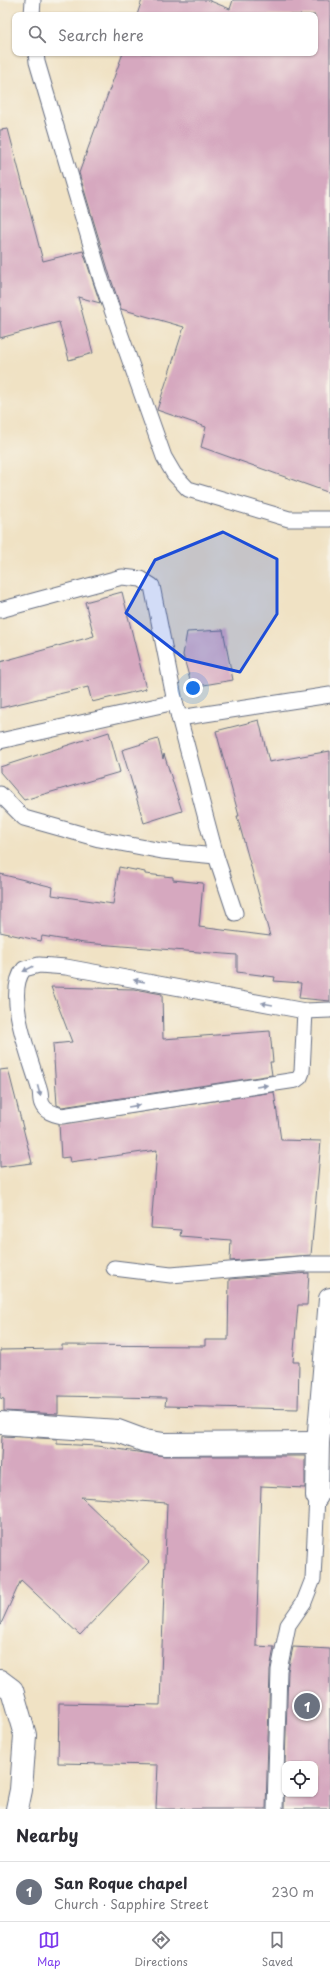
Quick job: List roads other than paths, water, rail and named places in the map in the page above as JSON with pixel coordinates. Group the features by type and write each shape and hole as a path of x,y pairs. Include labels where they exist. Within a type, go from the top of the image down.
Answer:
{"street":[{"path":"317,1496 318,1442 330,1299"},
{"path":"0,1423 118,1431 145,1441 164,1444 318,1442"},
{"path":"0,1681 12,1690 25,1735 19,1799"}],"lane":[{"path":"32,12 33,0"},
{"path":"36,56 101,279 164,457 174,474 188,489 289,518 330,519"},
{"path":"0,610 122,577 141,579 152,586 174,702 216,856 235,913"},
{"path":"179,718 330,695"},
{"path":"0,741 174,702"},
{"path":"0,794 24,818 92,837 162,851 216,856"},
{"path":"305,1011 302,1072 300,1077 296,1080 62,1116 51,1114 42,1104 40,1091 23,1039 16,995 17,983 20,974 30,966 39,965 66,967 305,1011 330,1010"},
{"path":"114,1268 171,1275 300,1264 330,1264"},
{"path":"275,1809 279,1670 288,1625 304,1602 313,1579 317,1496"}],"place":[{"name":"San Roque chapel","path":"307,1706"}]}
